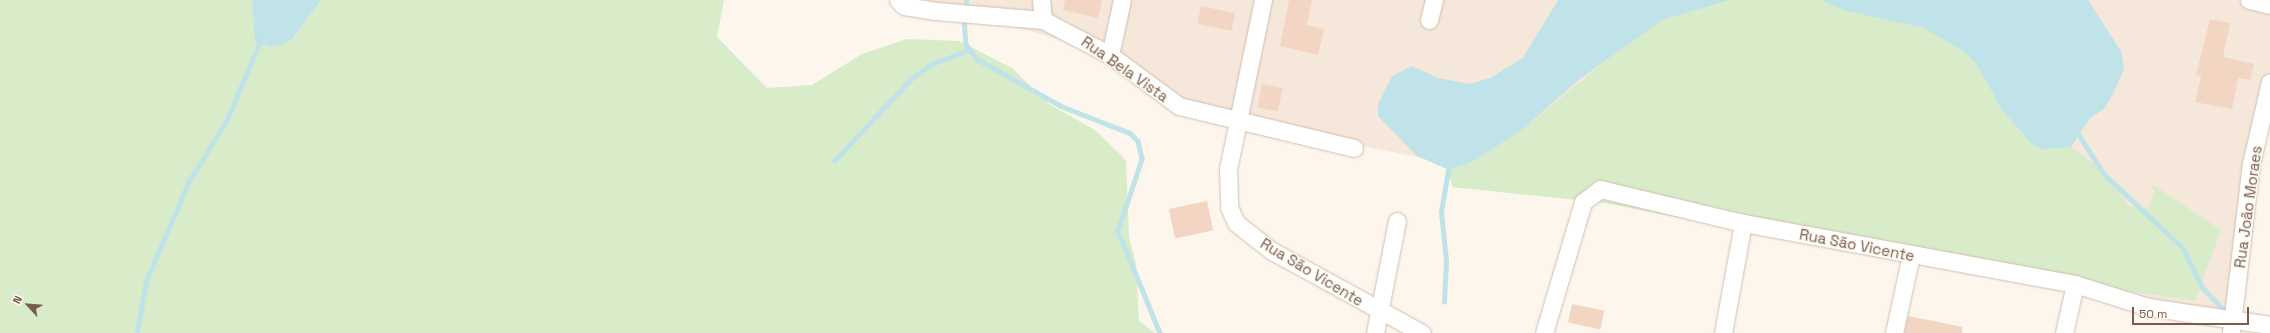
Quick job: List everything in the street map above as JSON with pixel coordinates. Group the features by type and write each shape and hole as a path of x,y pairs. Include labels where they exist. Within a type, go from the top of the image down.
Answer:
{"street":[{"name":"Rua Bela Vista","path":"898,0 904,6 936,11 1043,20 1110,55 1178,106 1354,148"},
{"path":"1041,0 1043,20"},
{"path":"1110,55 1122,0"},
{"name":"Rua São Vicente","path":"1263,0 1236,121 1228,169 1229,207 1236,223 1272,251 1379,312 1422,333"},
{"path":"1429,20 1434,0"},
{"path":"2249,0 2270,5"},
{"name":"Rua João Moraes","path":"2232,326 2251,164 2270,82"},
{"name":"Rua São Vicente","path":"1544,333 1583,202 1600,189 1743,223 1911,256 2076,284 2148,307 2232,326 2270,325"},
{"path":"1374,333 1397,221"},
{"path":"1723,333 1743,223"},
{"path":"1894,333 1911,256"},
{"path":"2064,333 2076,284"}],"shaded area":[{"path":"925,0 2260,0 2270,3 2270,107 2234,319 1236,121 1179,106 1110,55"}],"green space":[{"path":"0,0 252,0 254,20 293,38 321,0 724,0 717,37 767,88 812,85 862,54 907,39 959,41 1012,68 1049,104 1095,130 1126,160 1129,237 1136,264 1139,321 1155,333 0,333"},
{"path":"1730,0 1821,0 1846,11 1924,28 1963,51 1976,63 2002,110 2042,149 2071,147 2100,168 2130,207 2149,208 2154,191 2149,182 2221,230 2195,301 1797,241 1605,203 1452,187 1449,170 1474,161 1519,132 1635,37 1662,20"}],"water":[{"path":"252,0 321,0 293,38 282,45 270,47 255,42"},
{"path":"1558,0 1730,0 1662,20 1580,79 1519,132 1474,161 1449,170 1417,156 1378,116 1378,104 1392,76 1412,66 1438,78 1469,84 1490,78 1523,58"},
{"path":"1821,0 2088,0 2121,51 2124,69 2112,96 2104,109 2090,118 2071,147 2042,149 2032,144 2002,110 1976,63 1963,51 1924,28 1846,11"}],"building":[{"path":"1065,0 1102,0 1098,18 1063,10"},
{"path":"1289,0 1312,0 1307,25 1324,29 1318,55 1280,46"},
{"path":"1201,6 1235,13 1231,31 1197,24"},
{"path":"2210,19 2230,23 2223,57 2254,64 2250,80 2238,78 2232,109 2195,102 2201,76 2196,75"},
{"path":"1262,84 1283,88 1278,112 1257,108"},
{"path":"1207,201 1213,230 1175,238 1169,209"},
{"path":"1572,304 1604,311 1600,329 1568,323"},
{"path":"1908,316 1963,327 1962,333 1904,333"}],"waterway":[{"path":"965,10 966,0"},
{"path":"964,17 966,44 977,59 1061,106 1130,133 1138,141 1142,159 1118,231 1160,333"},
{"path":"137,333 146,281 189,181 226,122 261,39"},
{"path":"834,161 911,79 932,64 968,50"},
{"path":"2076,130 2104,174 2183,248 2202,287 2227,313"},
{"path":"1444,302 1446,261 1441,212 1449,165"}]}
